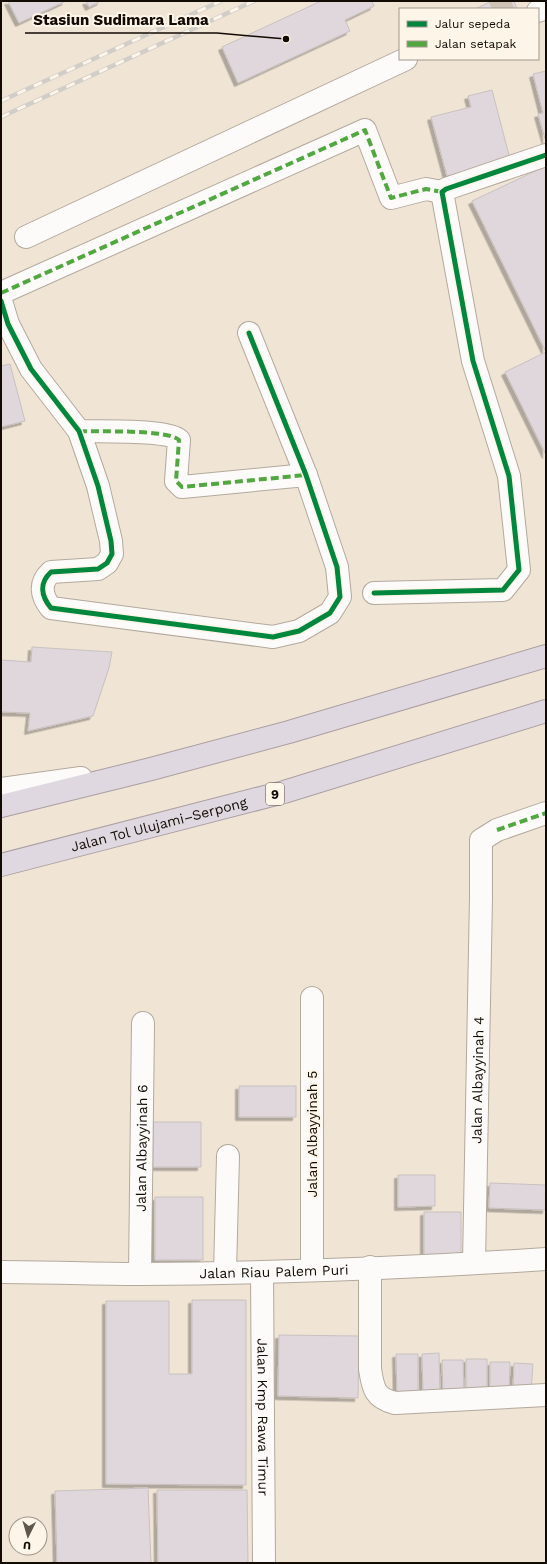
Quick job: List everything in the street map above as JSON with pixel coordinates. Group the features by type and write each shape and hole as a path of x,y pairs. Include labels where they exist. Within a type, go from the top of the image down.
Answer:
{"highway":[{"path":"1,806 152,769 289,732 546,656"},
{"name":"Jalan Tol Ulujami–Serpong","path":"1,865 284,792 546,711"}],"street":[{"path":"26,237 404,60"},
{"path":"1,293 365,130 391,198 426,188 442,192"},
{"path":"442,192 446,188 546,156"},
{"path":"374,594 503,590 518,570 509,476 473,361 442,192"},
{"path":"1,301 8,324 31,369 78,431 98,486 111,541 112,554 107,563 98,569 52,572 46,577 43,589 45,600 51,608 273,637 299,632 330,613 340,597 337,567 306,476 249,333"},
{"path":"78,431 175,436 179,440 176,481 182,487 306,476"},
{"path":"1,789 152,769"},
{"name":"Jalan Albayyinah 4","path":"474,1263 481,840 497,830 546,813"},
{"name":"Jalan Albayyinah 5","path":"312,998 312,1270"},
{"name":"Jalan Albayyinah 6","path":"140,1274 143,1023"},
{"path":"225,1272 228,1156"},
{"name":"Jalan Riau Palem Puri","path":"1,1272 140,1274 262,1272 546,1259"},
{"path":"370,1267 370,1369 375,1391 384,1400 395,1403 546,1395"},
{"name":"Jalan Kmp Rawa Timur","path":"262,1272 264,1563"}],"building":[{"path":"8,1 66,1 19,23"},
{"path":"86,1 101,1 89,7"},
{"path":"321,1 372,1 374,6 345,20 350,31 238,83 222,47"},
{"path":"492,1 514,1 517,8 477,8"},
{"path":"546,71 546,142 538,114 543,113 533,74"},
{"path":"492,90 510,159 447,176 431,117 471,107 468,96"},
{"path":"546,166 546,352 472,201"},
{"path":"546,352 546,455 505,372"},
{"path":"10,364 25,421 1,427 1,366"},
{"path":"32,647 112,652 109,668 93,716 28,731 30,713 1,712 1,660 31,662"},
{"path":"239,1086 296,1086 296,1117 239,1117"},
{"path":"153,1122 201,1122 201,1167 153,1167"},
{"path":"398,1175 435,1175 435,1206 398,1207"},
{"path":"490,1183 546,1185 546,1210 489,1208"},
{"path":"155,1197 203,1197 203,1260 155,1260"},
{"path":"424,1212 461,1212 461,1257 424,1257"},
{"path":"192,1300 246,1300 246,1485 106,1484 106,1301 169,1301 169,1374 192,1374"},
{"path":"279,1335 359,1336 358,1398 278,1396"},
{"path":"439,1353 440,1393 423,1393 422,1354"},
{"path":"396,1354 418,1354 418,1396 397,1396"},
{"path":"466,1359 487,1359 487,1392 466,1392"},
{"path":"442,1360 463,1360 464,1393 443,1393"},
{"path":"490,1362 510,1362 509,1391 490,1390"},
{"path":"514,1363 533,1364 531,1392 513,1391"},
{"path":"148,1488 151,1563 57,1563 55,1491"},
{"path":"157,1490 247,1490 248,1563 158,1563"}],"tunnel":[{"path":"494,8 511,1"}],"railway":[{"path":"1,101 221,1"},
{"path":"1,117 254,1"}],"marked path":[{"path":"1,293 365,130 391,198 426,189 442,192"},
{"path":"79,431 132,432 172,436 179,440 176,481 182,487 306,475"},
{"path":"497,830 546,813"}],"cycle path":[{"path":"374,593 503,590 519,570 509,476 473,361 442,192 446,189 546,155"},
{"path":"1,301 8,324 31,369 79,431 98,486 111,541 112,554 107,563 98,569 51,572 47,576 43,585 43,594 51,608 273,637 299,631 330,613 340,597 337,567 306,475 249,333"}],"place":[{"name":"Stasiun Sudimara Lama","path":"286,39"}]}
